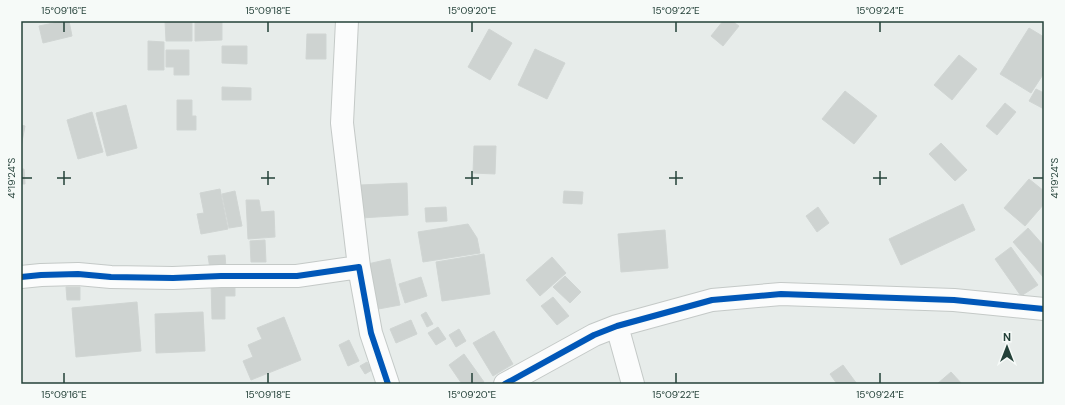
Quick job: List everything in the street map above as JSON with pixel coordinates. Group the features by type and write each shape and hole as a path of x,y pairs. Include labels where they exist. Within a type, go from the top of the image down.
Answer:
{"street":[{"path":"347,21 342,123 359,267 371,333 388,384"},
{"path":"21,277 78,274 111,277 173,278 221,276 297,276 359,267"},
{"path":"506,384 594,335 617,326 712,300 781,294 954,300 1044,309"},
{"path":"617,326 632,384"}],"building":[{"path":"69,21 72,36 43,43 39,26"},
{"path":"165,21 192,21 192,41 166,41"},
{"path":"195,21 222,21 222,40 195,41"},
{"path":"723,21 732,21 739,26 723,46 711,36"},
{"path":"1029,28 1044,37 1044,73 1031,93 1000,74"},
{"path":"489,29 512,43 490,80 468,67"},
{"path":"307,34 326,34 326,59 306,59"},
{"path":"148,41 164,42 164,70 148,70"},
{"path":"222,46 247,46 247,64 222,63"},
{"path":"535,49 565,63 547,99 518,85"},
{"path":"166,50 189,50 189,75 174,75 174,67 166,67"},
{"path":"959,55 977,69 952,100 934,85"},
{"path":"222,87 251,88 251,100 222,100"},
{"path":"1036,89 1044,93 1044,109 1029,101"},
{"path":"845,91 877,116 854,144 822,119"},
{"path":"177,100 192,100 192,116 196,116 196,130 177,130"},
{"path":"1005,103 1016,112 997,135 986,126"},
{"path":"126,105 137,148 107,156 96,113"},
{"path":"92,112 103,152 78,159 67,120"},
{"path":"21,125 25,126 21,147"},
{"path":"941,143 967,170 955,181 929,154"},
{"path":"474,146 496,146 495,174 473,173"},
{"path":"21,169 24,169 25,184 21,184"},
{"path":"1029,179 1044,191 1044,204 1025,226 1004,208"},
{"path":"407,183 408,215 361,218 360,185"},
{"path":"220,189 228,229 201,234 197,214 204,213 200,193"},
{"path":"235,191 242,226 229,228 222,194"},
{"path":"564,191 583,192 582,204 563,203"},
{"path":"246,200 259,200 261,212 274,211 275,237 248,239"},
{"path":"963,204 975,230 901,265 889,239"},
{"path":"446,207 447,221 426,222 425,208"},
{"path":"818,207 829,223 817,232 806,216"},
{"path":"468,224 477,238 480,253 423,262 418,232"},
{"path":"1028,228 1044,246 1044,278 1013,242"},
{"path":"665,230 668,268 621,272 618,234"},
{"path":"265,240 266,262 251,262 250,241"},
{"path":"1011,247 1038,285 1021,296 995,259"},
{"path":"484,254 490,294 442,301 436,262"},
{"path":"225,255 226,268 210,269 208,256"},
{"path":"552,257 566,273 540,296 526,280"},
{"path":"390,259 400,305 373,310 363,265"},
{"path":"565,276 581,292 570,303 553,287"},
{"path":"421,277 427,296 405,303 399,284"},
{"path":"211,282 235,282 235,296 225,296 225,319 212,319"},
{"path":"66,287 80,287 80,300 67,300"},
{"path":"553,297 569,316 557,325 541,306"},
{"path":"137,302 141,351 76,357 72,308"},
{"path":"203,312 205,351 156,353 155,314"},
{"path":"426,312 433,324 427,327 421,315"},
{"path":"284,317 301,360 251,380 243,361 253,357 248,345 262,339 257,328"},
{"path":"411,320 417,334 396,343 390,329"},
{"path":"438,327 446,339 436,345 428,333"},
{"path":"459,329 466,341 456,347 449,335"},
{"path":"494,331 513,364 493,376 473,343"},
{"path":"349,340 359,361 348,366 339,345"},
{"path":"464,354 484,382 481,384 462,384 449,365"},
{"path":"367,362 372,370 365,374 360,366"},
{"path":"843,365 857,384 837,384 830,374"},
{"path":"951,372 962,384 937,384"}],"cycle path":[{"path":"21,277 78,274 111,277 173,278 221,276 297,276 359,267 371,333 388,384"},
{"path":"505,384 594,335 617,326 712,300 781,294 954,300 1044,309"}]}
